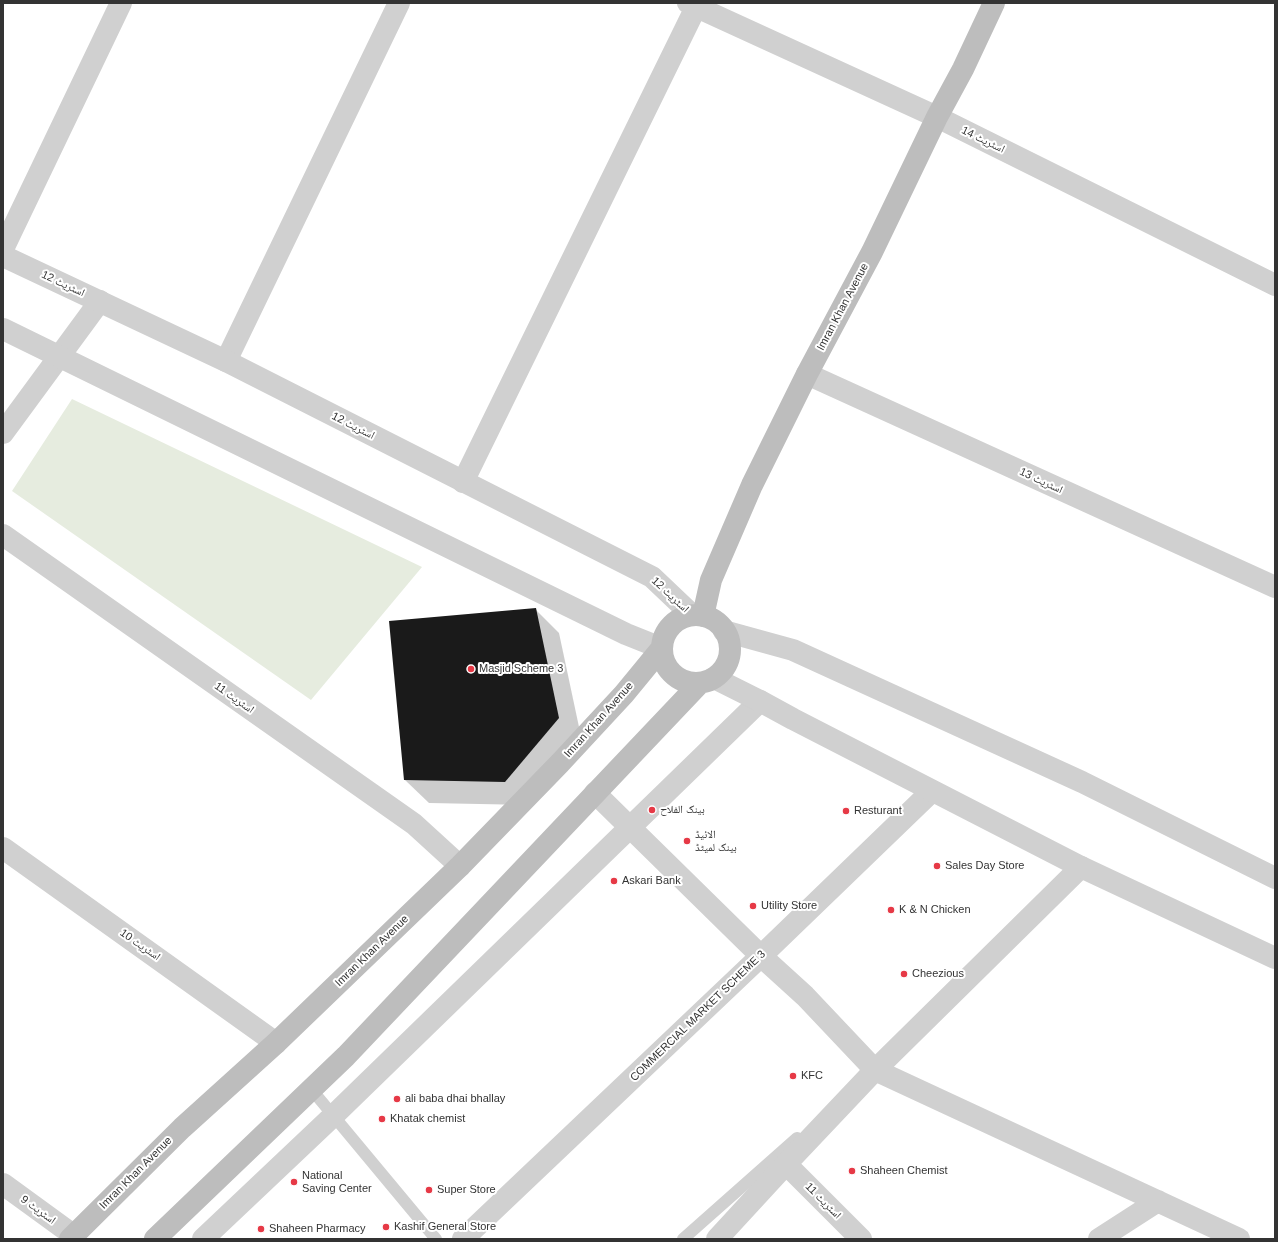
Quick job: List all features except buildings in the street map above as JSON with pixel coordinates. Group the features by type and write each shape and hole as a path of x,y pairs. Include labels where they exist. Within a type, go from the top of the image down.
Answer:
{"main road":[{"name":"Imran Khan Avenue","path":"698,616 720,556 752,485 807,374 872,252 937,117 963,69 994,3"},
{"path":"155,1239 346,1056 595,793 707,681 722,671 727,662 729,641 719,624 712,619 698,616 682,618 674,622 666,634 661,648 663,659 667,668 673,675 681,680 690,683 707,681"},
{"name":"Imran Khan Avenue","path":"72,1237 182,1128 276,1043 460,866 565,758 624,694 661,648"}],"street":[{"path":"3,249 121,3"},
{"path":"226,361 399,3"},
{"path":"463,482 692,5"},
{"name":"اسٹریٹ 14","path":"692,5 937,117 1275,285"},
{"name":"اسٹریٹ 12","path":"3,256 226,361 652,577 698,616"},
{"path":"3,433 100,302"},
{"path":"3,329 626,634 661,648"},
{"name":"اسٹریٹ 13","path":"807,374 1275,588"},
{"name":"اسٹریٹ 11","path":"3,535 414,824 460,866"},
{"path":"724,631 793,650 1082,782 1275,878"},
{"path":"707,681 760,701 793,720 1081,867 1275,958"},
{"path":"203,1239 333,1116 760,701"},
{"name":"COMMERCIAL MARKET SCHEME 3","path":"463,1239 932,791"},
{"path":"595,793 761,956 805,996 875,1070 1239,1239"},
{"name":"اسٹریٹ 10","path":"3,848 276,1043"},
{"path":"717,1239 875,1070 1081,867"},
{"name":"اسٹریٹ 11","path":"786,1164 861,1239"},
{"name":"اسٹریٹ 9","path":"3,1184 72,1237"},
{"path":"1098,1239 1158,1201"}],"lane":[{"path":"682,1239 875,1070"},
{"path":"312,1090 436,1239"}],"shaded area":[{"path":"72,399 422,567 311,700 12,491"}],"place":[{"name":"Masjid Scheme 3","path":"471,669"},
{"name":"بینک الفلاح","path":"652,810"},
{"name":"Resturant","path":"846,811"},
{"name":"الائیڈ بینک لمیٹڈ","path":"687,841"},
{"name":"Sales Day Store","path":"937,866"},
{"name":"Askari Bank","path":"614,881"},
{"name":"Utility Store","path":"753,906"},
{"name":"K & N Chicken","path":"891,910"},
{"name":"Cheezious","path":"904,974"},
{"name":"KFC","path":"793,1076"},
{"name":"ali baba dhai bhallay","path":"397,1099"},
{"name":"Khatak chemist","path":"382,1119"},
{"name":"Shaheen Chemist","path":"852,1171"},
{"name":"National Saving Center","path":"294,1182"},
{"name":"Super Store","path":"429,1190"},
{"name":"Kashif General Store","path":"386,1227"},
{"name":"Shaheen Pharmacy","path":"261,1229"}]}
